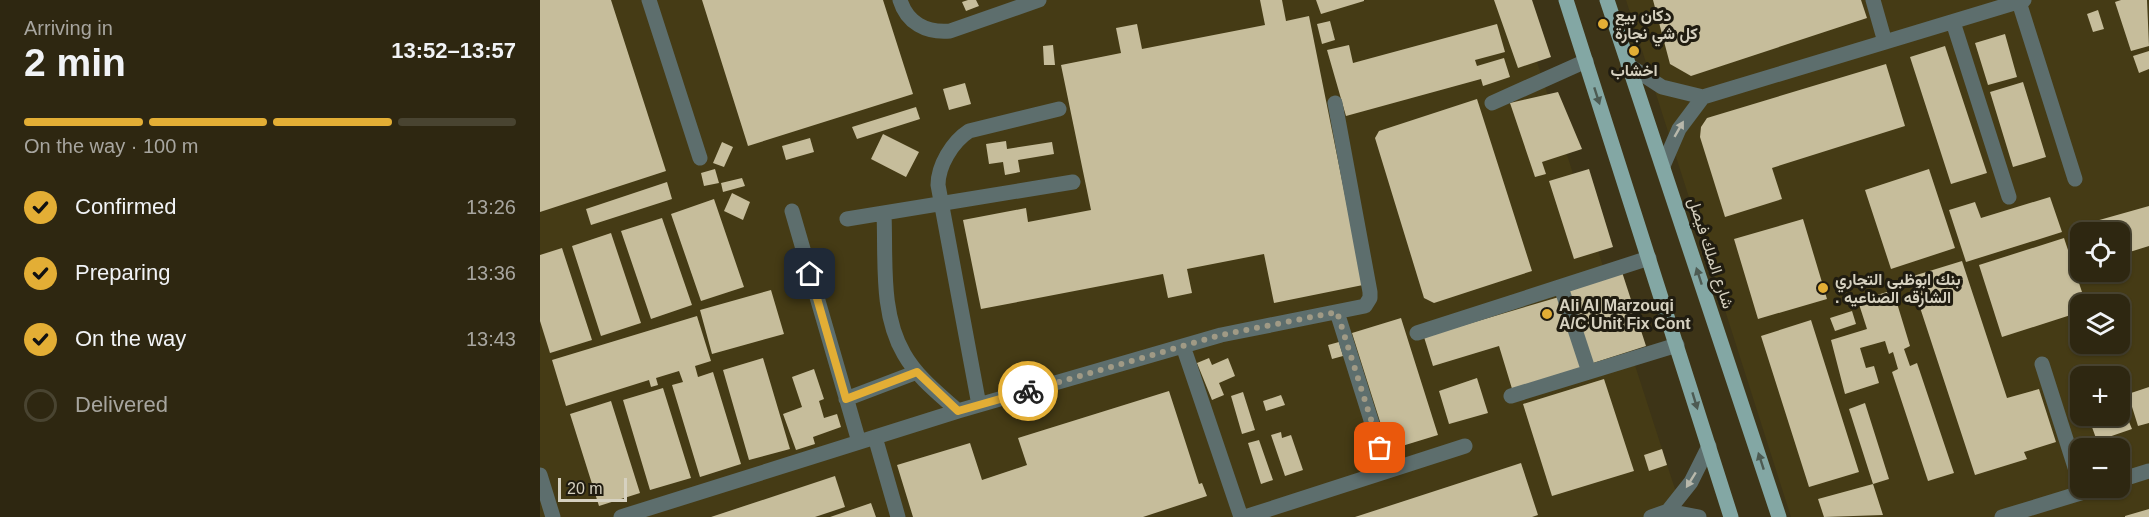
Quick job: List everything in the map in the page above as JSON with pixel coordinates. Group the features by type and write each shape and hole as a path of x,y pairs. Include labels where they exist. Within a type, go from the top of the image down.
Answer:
{"main road":[{"path":"1566,0 1731,517"},
{"name":"شارع الملك فيصل","path":"1607,0 1779,517"}],"street":[{"path":"649,0 700,158"},
{"path":"900,0 907,16 916,24 938,32 1040,0"},
{"path":"1873,0 1885,42"},
{"path":"1628,65 1662,87 1703,97 2022,1 2075,179"},
{"path":"1953,22 2009,197"},
{"path":"1492,103 1586,61"},
{"path":"1663,166 1679,129 1703,97"},
{"path":"621,517 958,411 1183,346 1253,328 1365,306 1370,297 1335,103"},
{"path":"979,405 941,204 938,185 940,170 963,135 975,128 1059,109"},
{"path":"847,219 1073,182"},
{"path":"792,211 859,442"},
{"path":"884,213 889,315 904,355 917,372 958,411"},
{"path":"1418,333 1650,258"},
{"path":"1561,287 1589,372"},
{"path":"1337,312 1387,471"},
{"path":"1511,396 1677,345"},
{"path":"1183,346 1243,517 1465,446"},
{"path":"2042,364 2070,442"},
{"path":"846,399 917,372"},
{"path":"875,437 898,517"},
{"path":"1668,511 1691,483 1709,446"},
{"path":"2130,477 2149,471"},
{"path":"540,475 553,517"},
{"path":"2002,517 2023,514 2070,494"},
{"path":"1651,517 1668,511 1699,517"}],"shaded area":[{"path":"540,0 1517,0 1684,517 540,517"},
{"path":"1626,0 2149,0 2149,517 1791,517"}],"building":[{"path":"540,0 611,0 666,171 540,212"},
{"path":"702,0 883,0 913,94 748,146"},
{"path":"976,0 979,6 966,11 962,2"},
{"path":"1260,0 1282,0 1286,21 1309,16 1363,285 1274,303 1264,254 1187,269 1192,293 1168,298 1163,274 981,309 963,220 1026,208 1028,222 1091,210 1061,65 1121,53 1116,28 1137,24 1142,49 1265,25"},
{"path":"1316,0 1364,0 1364,1 1321,14"},
{"path":"1494,0 1532,0 1551,57 1518,68"},
{"path":"1653,0 1861,0 1867,18 1691,76 1670,64"},
{"path":"2147,0 2149,46 2131,51 2115,2"},
{"path":"2098,10 2104,29 2093,32 2087,14"},
{"path":"1330,21 1335,40 1322,44 1317,24"},
{"path":"1497,24 1505,52 1475,60 1477,66 1504,58 1510,77 1483,86 1481,79 1346,116 1327,50 1349,45 1353,63"},
{"path":"2005,34 2017,77 1988,85 1975,43"},
{"path":"1053,45 1055,65 1044,65 1043,46"},
{"path":"1945,46 1987,173 1951,184 1910,57"},
{"path":"2149,51 2149,69 2139,73 2133,56"},
{"path":"1886,64 1905,126 1772,168 1782,199 1725,217 1700,137 1701,127 1707,118"},
{"path":"2023,82 2046,157 2013,167 1990,92"},
{"path":"965,83 971,104 949,110 943,89"},
{"path":"1558,92 1582,149 1542,162 1546,174 1535,177 1510,103"},
{"path":"1477,99 1532,271 1434,303 1424,298 1375,138 1379,131"},
{"path":"916,107 920,119 857,139 852,127"},
{"path":"883,134 919,152 906,177 871,159"},
{"path":"810,138 814,152 786,160 782,146"},
{"path":"1006,141 1007,149 1052,142 1054,154 1018,160 1020,172 1005,175 1003,162 989,164 986,144"},
{"path":"722,142 733,147 724,167 713,163"},
{"path":"715,169 719,183 704,186 701,173"},
{"path":"1589,169 1613,247 1574,259 1549,181"},
{"path":"1929,169 1955,248 1891,269 1865,190"},
{"path":"742,178 745,186 723,192 721,183"},
{"path":"667,182 672,199 591,225 586,209"},
{"path":"732,193 750,202 743,220 724,211"},
{"path":"2050,197 2062,232 1966,262 1949,210 1975,202 1981,218"},
{"path":"714,199 744,287 701,301 671,214"},
{"path":"2149,206 2149,246 2130,252 2130,222 2092,222"},
{"path":"662,218 692,305 651,319 621,231"},
{"path":"1803,219 1827,299 1758,319 1734,239"},
{"path":"611,233 641,323 601,336 572,246"},
{"path":"2064,238 2070,256 2070,282 2079,282 2083,294 2070,294 2070,315 2002,337 1979,265"},
{"path":"562,248 592,340 550,353 540,321 540,255"},
{"path":"1962,261 2007,398 2039,389 2056,442 2024,452 2027,459 1975,475 1910,277"},
{"path":"1622,272 1646,346 1590,364 1566,290"},
{"path":"771,290 784,334 712,354 700,310"},
{"path":"1893,290 1910,346 1904,349 1910,366 1917,363 1954,473 1928,481 1892,372 1898,369 1893,352 1889,354 1885,341 1860,348 1866,368 1874,366 1879,383 1845,394 1831,340 1867,329 1858,301"},
{"path":"1559,297 1582,371 1513,392 1499,346 1433,366 1424,337"},
{"path":"1852,311 1856,324 1835,331 1830,318"},
{"path":"697,316 711,361 695,366 698,377 713,372 741,464 700,477 672,385 683,382 679,371 656,378 658,385 651,387 649,380 566,406 552,360"},
{"path":"1401,318 1438,435 1389,450 1352,333"},
{"path":"1811,320 1859,472 1809,487 1761,336"},
{"path":"1339,342 1343,356 1332,359 1328,345"},
{"path":"763,358 790,449 749,460 723,370"},
{"path":"1209,358 1212,365 1228,358 1235,376 1219,383 1224,395 1212,400 1197,363"},
{"path":"814,369 824,399 819,401 824,418 837,414 841,427 813,437 815,444 796,450 783,414 802,407 792,377"},
{"path":"1477,378 1488,413 1449,424 1439,391"},
{"path":"1604,379 1634,471 1552,496 1523,404"},
{"path":"2149,387 2149,423 2138,426 2130,393"},
{"path":"663,388 691,478 650,490 623,400"},
{"path":"1169,391 1199,484 1202,483 1207,496 1143,517 913,517 897,465 970,443 982,480 1027,465 1018,438"},
{"path":"1243,392 1255,430 1242,434 1231,396"},
{"path":"1281,395 1285,405 1266,411 1263,401"},
{"path":"611,401 640,493 599,506 570,414"},
{"path":"1865,403 1889,479 1873,484 1849,409"},
{"path":"2130,424 2132,429 2106,438 2096,438 2092,426 2130,426"},
{"path":"1281,432 1282,438 1291,435 1303,470 1285,476 1271,435"},
{"path":"1259,440 1273,480 1261,484 1248,443"},
{"path":"1662,449 1667,465 1649,471 1644,455"},
{"path":"1521,463 1538,515 1532,517 1355,517"},
{"path":"835,476 845,507 815,517 711,517"},
{"path":"1873,484 1883,515 1824,517 1818,499"},
{"path":"871,503 876,517 830,517"},
{"path":"2149,509 2149,517 2125,517 2125,516"}],"way so far":[{"path":"1028,391 1221,335 1337,312 1380,448"}],"place":[{"name":"دكان بيع كل شي نجارة","path":"1603,24"},
{"name":"اخشاب","path":"1634,51"},
{"name":"بنك ابوظبي التجاري . الشارقه الصناعيه","path":"1823,288"},
{"name":"Ali Al Marzouqi A/C Unit Fix Cont","path":"1547,314"}],"route":[{"path":"810,274 846,399 917,372 958,411 1028,391"}]}
